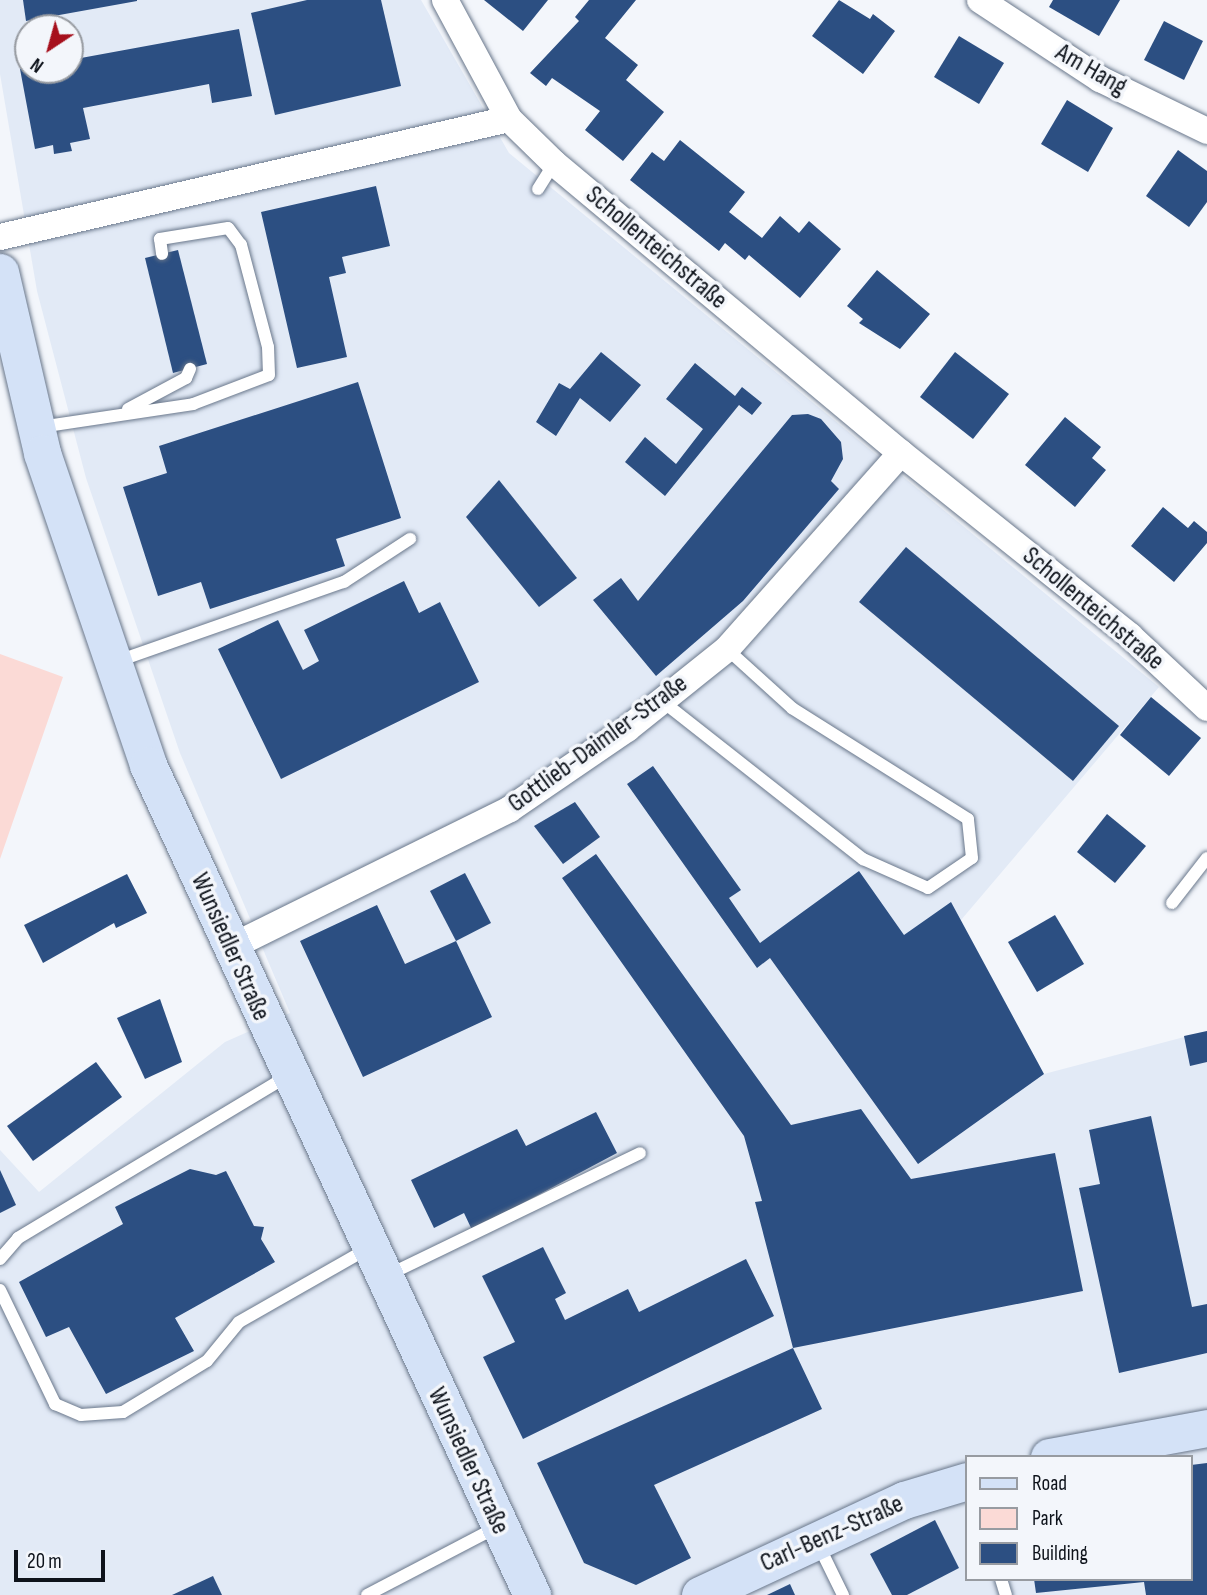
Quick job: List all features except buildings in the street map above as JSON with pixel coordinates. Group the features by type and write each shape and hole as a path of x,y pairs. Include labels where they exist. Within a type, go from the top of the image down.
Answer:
{"main road":[{"name":"Wunsiedler Straße","path":"0,272 36,428 148,765 229,948 532,1595"},
{"path":"1060,1455 1207,1428"},
{"name":"Carl-Benz-Straße","path":"704,1594 904,1500 965,1482"}],"street":[{"name":"Schollenteichstraße","path":"444,0 509,119 554,163 901,453 1130,636 1207,708"},
{"name":"Am Hang","path":"980,0 1100,79 1207,131"},
{"path":"0,237 509,119"},
{"name":"Gottlieb-Daimler-Straße","path":"229,948 510,809 662,701 727,649 901,453"}],"lane":[{"path":"538,188 554,163"},
{"path":"36,428 193,404 270,375 268,347 241,245 228,228 160,240 162,254"},
{"path":"118,415 186,379 190,369"},
{"path":"113,663 344,582 410,539"},
{"path":"662,701 863,859 928,888 972,858 968,819 792,708 727,649"},
{"path":"1172,903 1207,858"},
{"path":"0,1259 18,1238 289,1076"},
{"path":"0,1290 55,1404 81,1415 122,1412 207,1361 239,1322 640,1153"},
{"path":"367,1595 498,1526"},
{"path":"816,1540 843,1595"}],"shaded area":[{"path":"0,0 421,0 509,153 1159,687 961,920 1044,1074 1207,1031 1207,1595 0,1595 0,1150 39,1192 225,1042 290,1013 180,753 86,478 37,291 0,74"}],"green space":[{"path":"0,654 63,677 0,859"}]}
